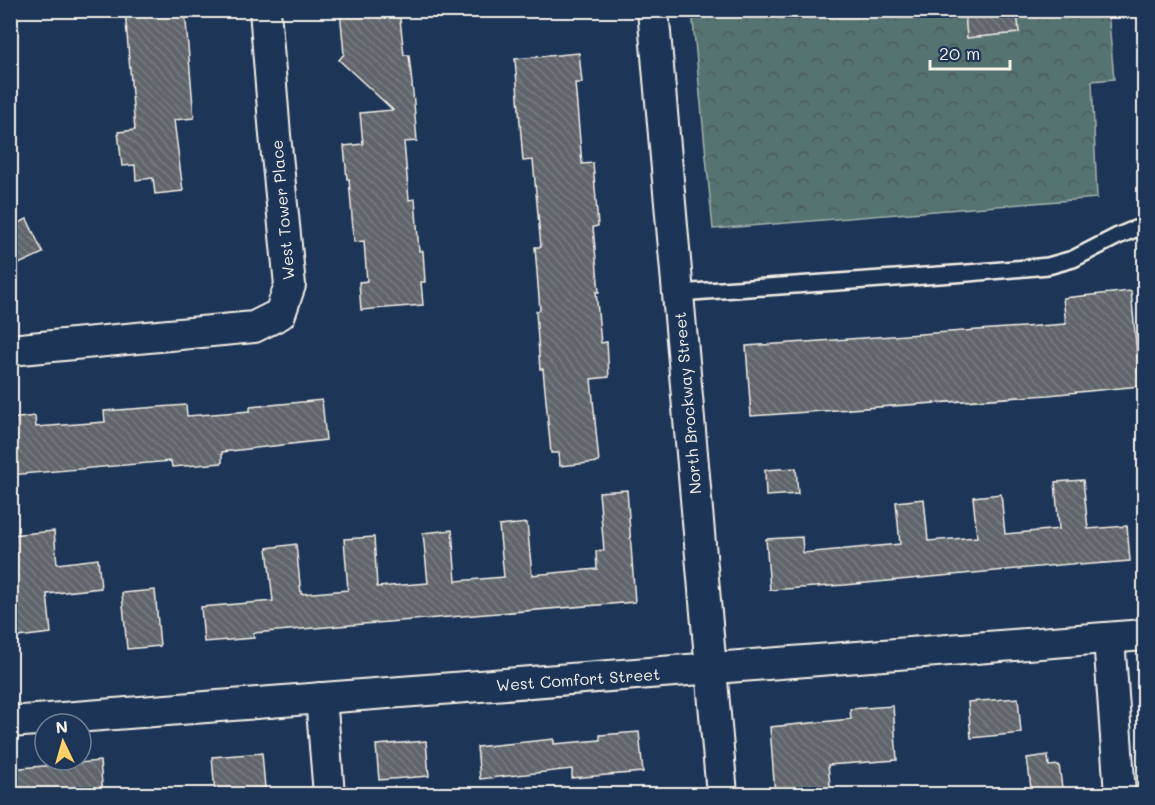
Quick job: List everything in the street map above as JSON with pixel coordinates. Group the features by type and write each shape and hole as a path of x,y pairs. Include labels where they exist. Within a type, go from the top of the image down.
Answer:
{"street":[{"name":"West Tower Place","path":"10,350 254,327 280,314 290,285 265,10"},
{"name":"North Brockway Street","path":"653,10 722,795"},
{"name":"West Comfort Street","path":"10,722 1144,635"},
{"path":"1109,638 1120,795"},
{"path":"321,698 329,795"}],"lane":[{"path":"678,293 1048,266 1073,259 1118,236 1144,228"}],"green space":[{"path":"692,11 1108,11 1114,79 1092,81 1097,198 713,229"}],"building":[{"path":"125,10 185,10 194,118 174,120 183,191 155,194 153,178 136,180 135,165 122,166 118,132 135,130"},
{"path":"340,10 399,10 404,55 409,55 414,103 417,141 404,142 409,200 415,199 419,251 423,251 425,282 421,282 423,305 361,310 359,282 367,281 364,241 354,242 344,146 363,144 360,113 393,110 339,60 344,54"},
{"path":"1017,10 1019,33 967,38 965,14"},
{"path":"579,53 582,83 575,83 582,164 593,163 598,226 593,227 599,292 596,292 601,343 607,342 609,377 591,379 599,462 560,466 559,453 551,453 543,369 540,369 536,311 540,310 535,247 541,247 533,160 523,161 515,59"},
{"path":"27,219 43,253 10,268 10,227"},
{"path":"1131,291 1140,386 1048,395 751,416 746,346 1066,324 1063,298"},
{"path":"322,400 326,440 222,452 222,463 172,467 171,461 10,475 10,419 35,416 36,427 105,422 104,411 186,405 187,416 250,411 250,407"},
{"path":"796,468 798,494 766,496 765,470"},
{"path":"1083,480 1088,529 1127,526 1130,561 1080,565 1080,563 770,590 766,539 802,537 803,553 900,544 896,502 924,499 928,541 977,537 973,497 1001,494 1005,534 1059,529 1055,482"},
{"path":"627,490 635,602 253,633 254,638 204,642 201,607 273,601 267,548 296,544 301,594 348,590 344,539 374,537 377,587 428,583 423,533 452,530 456,581 504,577 499,526 527,523 532,575 597,569 596,551 604,550 599,492"},
{"path":"54,531 57,564 98,559 101,588 47,594 51,633 10,638 10,535"},
{"path":"155,590 160,646 127,649 122,593"},
{"path":"1018,698 1021,733 971,738 968,702"},
{"path":"893,706 897,760 828,765 831,795 775,795 770,727 851,719 850,709"},
{"path":"639,732 643,772 572,778 572,769 480,779 477,747 554,739 554,744 600,740 600,735"},
{"path":"426,741 429,776 379,780 376,745"},
{"path":"262,753 265,788 215,793 212,757"},
{"path":"1048,755 1049,766 1059,765 1063,795 1032,795 1027,758"},
{"path":"100,761 103,795 10,795 10,769 33,767 33,772 93,772 93,762"}]}
